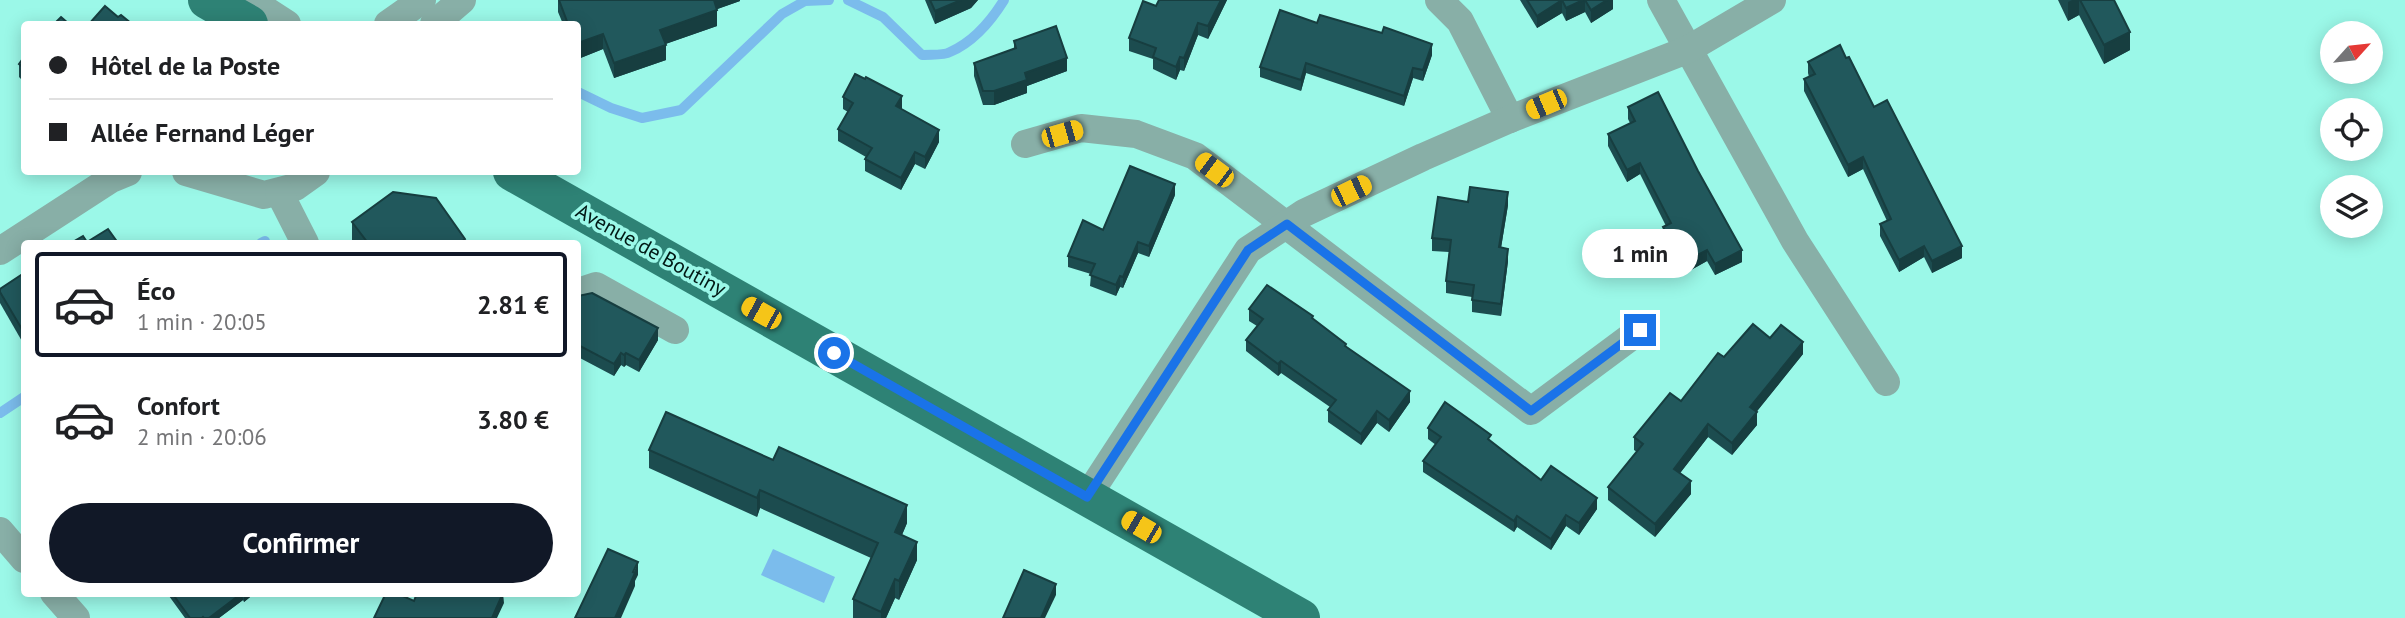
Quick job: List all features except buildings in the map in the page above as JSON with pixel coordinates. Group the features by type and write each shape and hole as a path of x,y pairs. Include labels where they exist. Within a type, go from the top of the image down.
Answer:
{"main road":[{"path":"207,0 244,21"},
{"name":"Avenue de Boutiny","path":"517,175 1301,618"}],"street":[{"path":"250,0 282,21"},
{"path":"392,21 422,0"},
{"path":"438,21 462,0"},
{"path":"1439,0 1460,21 1510,119"},
{"path":"1661,0 1795,241 1886,382"},
{"path":"1087,497 1248,250 1304,213 1510,119 1687,50 1772,0"},
{"path":"1025,144 1081,128 1136,134 1195,156 1531,411 1640,330"},
{"path":"0,251 121,175"},
{"path":"196,175 264,195 295,187 312,175"},
{"path":"279,192 303,240"},
{"path":"581,291 596,286 675,330"},
{"path":"0,531 21,556"},
{"path":"58,597 76,618"}],"water":[{"path":"773,549 835,577 824,603 761,575"}],"waterway":[{"path":"581,93 611,108 642,118 681,110 782,14 805,1 829,0"},
{"path":"848,0 883,17 922,55 947,53 966,43 987,23 1004,0"},
{"path":"0,413 21,399"}],"route":[{"path":"834,353 1087,497 1248,250 1287,224 1531,411 1640,330"}]}
